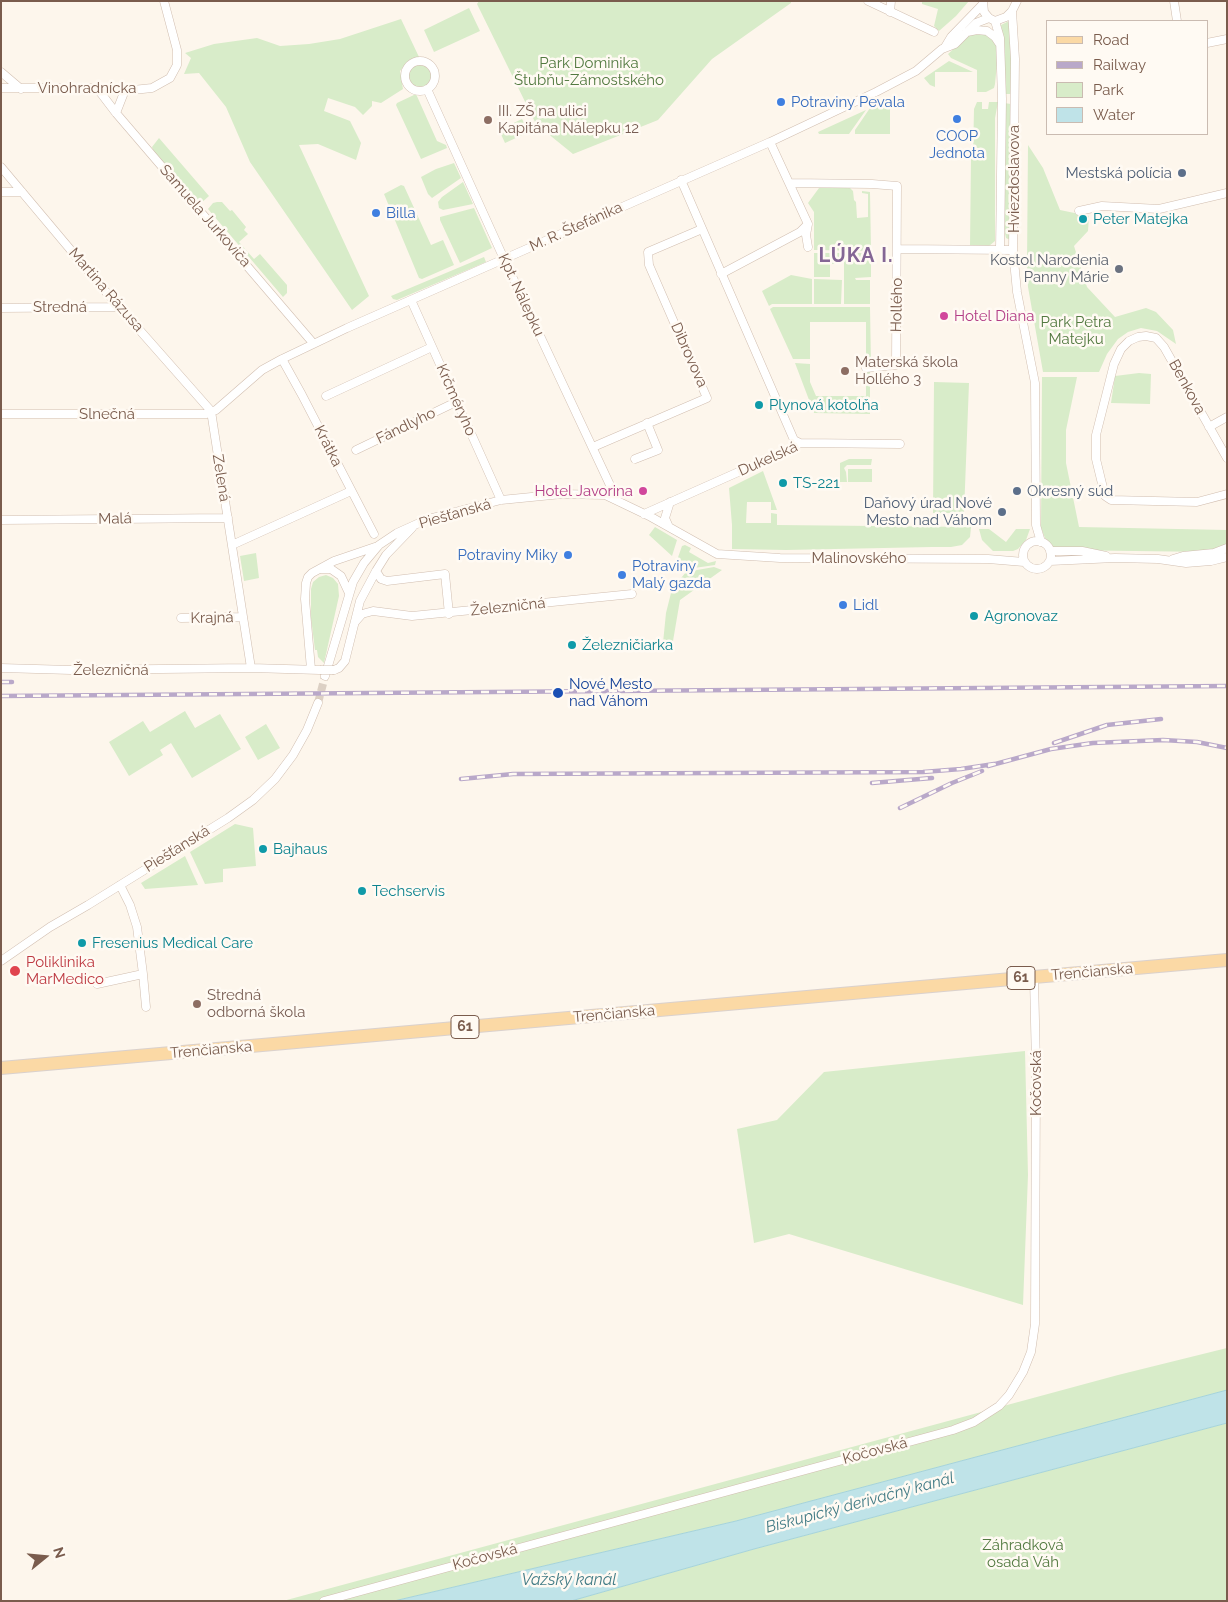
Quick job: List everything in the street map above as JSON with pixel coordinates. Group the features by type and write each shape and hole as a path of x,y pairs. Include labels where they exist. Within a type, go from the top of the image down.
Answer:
{"main road":[{"name":"Trenčianska","path":"1,1068 1227,960"}],"street":[{"name":"Vinohradnícka","path":"1,88 97,88 125,90 152,88 170,78 177,65 177,50 164,1"},
{"path":"868,1 934,32"},
{"path":"890,12 891,1"},
{"path":"1012,11 1017,1"},
{"name":"M. R. Štefánika","path":"211,411 216,410 228,401 262,370 313,343 770,142 907,76 945,47 951,37 983,3"},
{"name":"Hviezdoslavova","path":"983,3 984,12 992,19 999,31 1002,98 1000,250"},
{"path":"1175,5 1177,20"},
{"name":"M. R. Štefánika","path":"945,47 955,44 976,23 992,19 1003,20 1012,11"},
{"name":"Hviezdoslavova","path":"1012,11 1015,58 1013,247 1017,292 1035,383 1036,525 1041,542"},
{"path":"967,32 987,31 995,37 1000,46"},
{"path":"1208,43 1227,39"},
{"path":"1,72 21,89"},
{"name":"Samuela Jurkoviča","path":"97,88 116,113 313,343"},
{"name":"Kpt. Nálepku","path":"427,89 617,500"},
{"path":"116,113 125,90"},
{"path":"770,142 808,224 806,235 808,247"},
{"name":"Martina Rázusa","path":"1,167 211,411"},
{"path":"681,180 794,440 800,443"},
{"name":"Hollého","path":"790,184 872,184 897,186 896,365 866,368"},
{"path":"1,192 22,192"},
{"path":"1080,210 1102,206 1159,208 1227,193"},
{"path":"721,274 800,232 808,224"},
{"name":"Dibrovova","path":"593,447 707,398 649,265 648,252 702,228"},
{"path":"898,249 1000,250 1013,247"},
{"name":"Krčméryho","path":"411,300 501,500"},
{"name":"Stredná","path":"1,308 120,307"},
{"name":"Benkova","path":"1227,458 1164,347 1156,338 1146,336 1129,341 1121,349 1114,364 1096,435 1095,447 1105,496 1117,501 1186,502 1207,501 1227,494"},
{"path":"326,396 432,347"},
{"name":"Krátka","path":"282,359 374,534"},
{"name":"Fándlyho","path":"356,450 456,402"},
{"name":"Slnečná","path":"1,414 206,414 211,411"},
{"name":"Zelená","path":"211,411 251,668"},
{"name":"Benkova","path":"1209,427 1227,417"},
{"path":"635,459 658,450 647,423"},
{"name":"Dukelská","path":"644,514 800,443 900,444"},
{"path":"232,545 350,491"},
{"name":"Piešťanská","path":"323,673 349,593 358,572 380,545 397,533 443,514 501,500 542,495 581,493 605,495 717,554"},
{"path":"668,527 665,518 670,502"},
{"name":"Malá","path":"1,520 228,518"},
{"name":"Hviezdoslavova","path":"1026,547 1036,525"},
{"path":"354,622 360,601 376,571 386,555 413,526"},
{"path":"1035,541 1041,542 1050,551 1050,561 1045,567 1038,570 1030,568 1024,562 1022,556 1026,547 1035,541"},
{"path":"311,669 306,617 306,583 312,573 334,561 380,545"},
{"name":"Malinovského","path":"1001,559 1026,547"},
{"path":"1171,560 1183,556 1214,553 1227,548"},
{"path":"1050,551 1082,551 1115,558"},
{"name":"Malinovského","path":"717,554 780,558 1001,559 1024,562"},
{"path":"1050,561 1115,558 1171,560 1186,563 1204,562 1227,557"},
{"path":"322,569 331,569 341,576 349,593"},
{"path":"376,571 380,579 387,581 445,574 449,614"},
{"name":"Železničná","path":"1,668 98,670 251,668 311,669 323,673 339,668 346,661 354,622 368,612 412,616 449,614 632,594"},
{"name":"Krajná","path":"181,618 242,617"},
{"name":"Piešťanská","path":"1,961 50,927 228,818 264,790 284,767 300,743 318,703"},
{"path":"120,885 130,905 137,927 146,1007"},
{"path":"97,984 143,974"},
{"name":"Kočovská","path":"324,1601 952,1430 974,1422 999,1406 1017,1383 1027,1364 1031,1352 1035,1324 1036,1066 1034,977"}],"green space":[{"name":"Park Dominika Štubňu-Zámostského","path":"479,1 791,1 791,3 712,59 658,120 573,154 536,124 477,4"},
{"path":"922,1 969,1 939,31 934,26 938,9 922,4"},
{"path":"469,8 480,31 434,52 424,30"},
{"path":"401,19 419,57 409,60 400,71 403,89 381,103 372,101 372,106 363,115 355,107 328,98 324,111 350,121 361,143 356,160 318,144 299,145 369,296 352,310 250,162 226,107 199,73 184,74 191,58 185,53 214,44 257,38 280,46 309,44 340,39"},
{"path":"1009,21 1011,94 1004,94 1005,56 1001,25"},
{"path":"982,32 991,37 998,49 998,53 994,88 986,92 977,92 977,70 951,58 948,54 970,34"},
{"path":"949,61 973,72 935,72 935,87 930,85 924,78"},
{"path":"420,65 428,68 431,76 428,84 420,87 412,84 409,76 412,68"},
{"path":"416,94 437,141 446,145 447,148 421,159 396,105"},
{"path":"977,102 982,102 982,109 988,109 989,102 998,102 995,118 995,241 989,246 970,246 971,157 973,157 974,109"},
{"path":"1004,103 1011,104 1011,238 1008,239 1006,238 1002,218"},
{"path":"882,104 890,104 890,134 855,134 855,130 870,108"},
{"path":"866,110 849,134 819,134 818,132"},
{"path":"522,119 529,132 505,143 499,130"},
{"path":"159,138 209,196 199,205 154,153 152,147"},
{"name":"Park Petra Matejku","path":"1028,145 1043,168 1060,210 1089,216 1088,231 1074,246 1087,287 1115,317 1146,308 1156,312 1173,330 1176,344 1157,331 1141,328 1128,332 1118,339 1107,354 1099,372 1043,372 1028,287"},
{"path":"454,163 461,178 432,198 428,194 421,177 436,169"},
{"path":"463,182 473,204 443,210 439,208 438,202 442,197"},
{"path":"401,185 404,186 431,245 443,240 454,265 422,279 419,278 384,194"},
{"path":"819,188 850,188 853,191 856,202 857,218 868,217 868,194 862,193 862,191 870,192 871,251 814,250 814,212 808,203"},
{"path":"222,202 230,211 232,210 246,227 244,230 248,234 239,242 254,259 260,254 287,285 287,293 283,297 208,209 213,203"},
{"path":"474,208 492,248 460,263 440,217"},
{"path":"814,253 842,253 842,264 830,264 830,277 814,277"},
{"path":"844,253 871,253 871,277 855,278 856,280 870,280 870,304 844,304"},
{"path":"484,257 486,262 397,300 391,296"},
{"path":"791,275 812,279 812,304 772,304 769,306 762,291"},
{"path":"814,279 842,280 841,304 814,304"},
{"path":"773,307 870,307 871,366 866,366 866,322 810,322 810,359 793,359 770,309"},
{"path":"795,363 810,364 810,382 816,396 866,396 866,370 870,370 870,414 814,413"},
{"path":"1139,373 1151,374 1150,404 1111,403 1115,376"},
{"path":"1042,377 1077,377 1066,430 1066,463 1079,527 1227,530 1227,545 1210,552 1058,550 1052,546 1045,538 1041,528"},
{"path":"934,382 969,383 964,513 933,513"},
{"path":"849,459 872,459 871,465 847,465 844,468 847,482 840,482 840,463"},
{"path":"848,469 872,469 872,482 848,482"},
{"path":"763,471 777,510 771,510 771,502 747,502 746,523 771,523 771,513 777,514 777,525 971,527 970,537 962,545 951,547 732,549 729,488"},
{"path":"655,527 677,540 672,556 649,535"},
{"path":"979,529 989,529 1006,542 1016,529 1030,529 1026,540 1018,549 1013,551 993,551 982,540"},
{"path":"685,545 691,548 689,552 708,563 716,561 715,565 680,570 675,566 682,546"},
{"path":"256,553 259,578 244,581 240,556"},
{"path":"714,567 722,570 680,600 673,641 663,643 666,613 671,593 677,583 686,572"},
{"path":"326,575 333,578 338,584 339,596 324,663 318,657 317,650 315,650 311,618 311,589 313,582 319,577"},
{"path":"185,711 195,728 220,714 241,749 192,778 171,743 160,750 163,755 129,776 109,742 143,721 150,732"},
{"path":"266,724 280,748 258,760 245,737"},
{"path":"235,824 253,828 256,866 223,869 223,882 205,884 190,852"},
{"path":"185,856 198,885 145,889 141,883"},
{"path":"1025,1051 1028,1175 1023,1305 789,1234 754,1243 737,1129 777,1120 824,1072"},
{"path":"1227,1348 1227,1390 736,1521 394,1601 283,1601 1118,1375"},
{"name":"Záhradková osada Váh","path":"1227,1423 1227,1601 571,1601 754,1549"}],"water":[{"name":"Važský kanál","path":"1227,1390 1227,1423 754,1549 571,1601 394,1601 736,1521"}],"tunnel":[{"path":"318,703 325,676"}],"railway":[{"path":"1,682 12,682"},
{"path":"1,696 1227,686"},
{"path":"1054,743 1107,725 1161,719"},
{"path":"988,766 1051,749 1093,743 1163,740 1197,742 1227,748"},
{"path":"461,779 513,774 923,772 994,764"},
{"path":"900,808 982,771"},
{"path":"872,783 932,778"}],"place":[{"name":"Potraviny Pevala","path":"781,102"},
{"name":"COOP Jednota","path":"957,119"},
{"name":"III. ZŠ na ulici Kapitána Nálepku 12","path":"488,120"},
{"name":"Mestská polícia","path":"1182,173"},
{"name":"Billa","path":"376,213"},
{"name":"Peter Matejka","path":"1083,219"},
{"name":"Kostol Narodenia Panny Márie","path":"1119,269"},
{"name":"Hotel Diana","path":"944,316"},
{"name":"Materská škola Hollého 3","path":"845,371"},
{"name":"Plynová kotolňa","path":"759,405"},
{"name":"TS-221","path":"783,483"},
{"name":"Hotel Javorina","path":"643,491"},
{"name":"Okresný súd","path":"1017,491"},
{"name":"Daňový úrad Nové Mesto nad Váhom","path":"1002,512"},
{"name":"Potraviny Miky","path":"568,555"},
{"name":"Potraviny Malý gazda","path":"622,575"},
{"name":"Lidl","path":"843,605"},
{"name":"Agronovaz","path":"974,616"},
{"name":"Železničiarka","path":"572,645"},
{"name":"Nové Mesto nad Váhom","path":"558,693"},
{"name":"Bajhaus","path":"263,849"},
{"name":"Techservis","path":"362,891"},
{"name":"Fresenius Medical Care","path":"82,943"},
{"name":"Poliklinika MarMedico","path":"15,971"},
{"name":"Stredná odborná škola","path":"197,1004"}],"district":[{"name":"LÚKA I.","path":"856,256"}],"water label":[{"name":"Biskupický derivačný kanál","path":"860,1503"}]}
